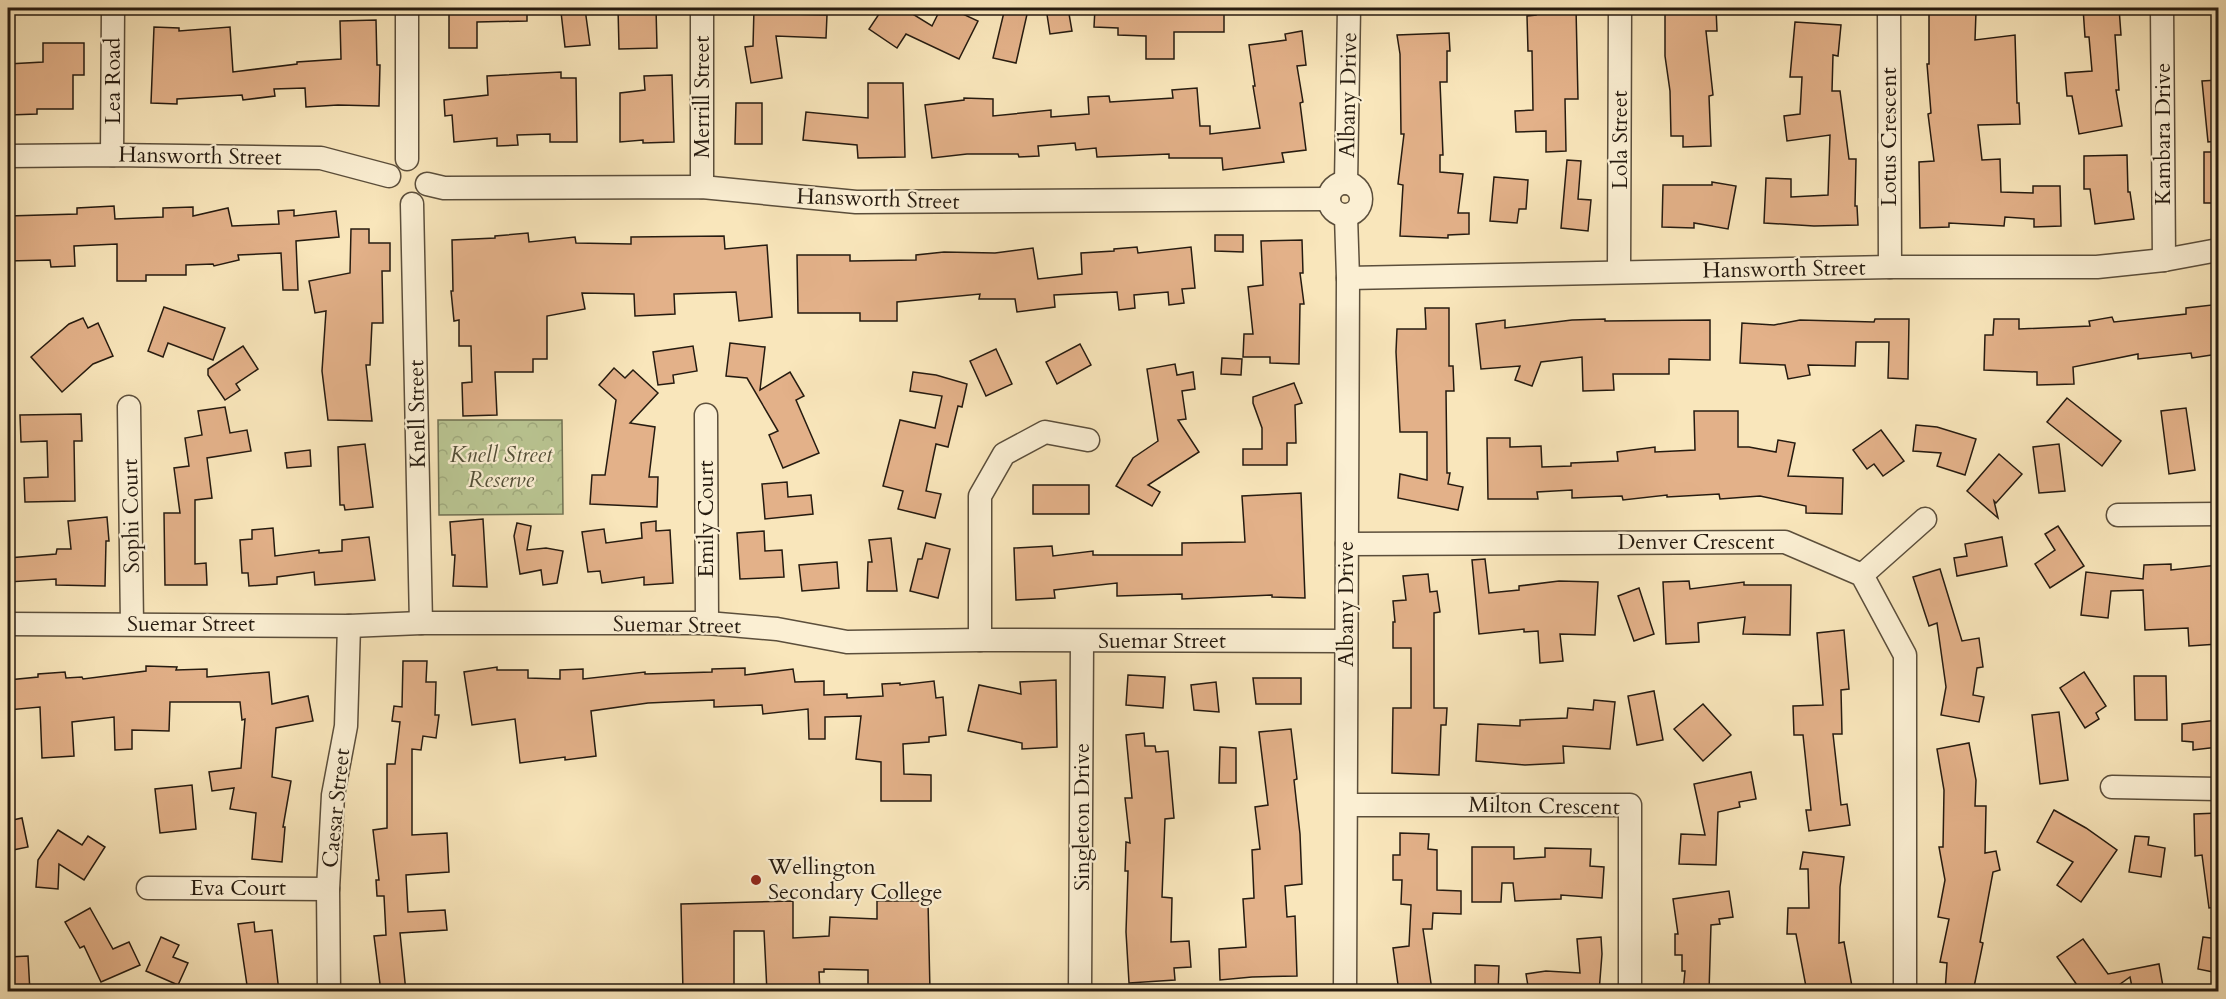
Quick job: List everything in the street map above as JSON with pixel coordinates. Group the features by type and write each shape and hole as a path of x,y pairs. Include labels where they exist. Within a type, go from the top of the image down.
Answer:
{"street":[{"name":"Lea Road","path":"112,155 113,8"},
{"path":"407,8 407,159"},
{"name":"Merrill Street","path":"702,8 702,187"},
{"name":"Albany Drive","path":"1347,183 1349,8"},
{"name":"Lola Street","path":"1619,272 1620,8"},
{"name":"Lotus Crescent","path":"1889,8 1890,267"},
{"name":"Kambara Drive","path":"2162,8 2164,260"},
{"name":"Hansworth Street","path":"8,156 321,158 389,176"},
{"path":"407,159 417,164 423,171 428,184 425,198 412,204 401,199 390,188 389,176 395,161 407,159"},
{"path":"1347,183 1352,184 1360,192 1362,202 1356,212 1346,216 1335,213 1329,204 1329,199 1336,185 1347,183"},
{"name":"Hansworth Street","path":"428,184 444,188 702,187 856,202 1329,199"},
{"name":"Knell Street","path":"412,204 421,623"},
{"name":"Albany Drive","path":"1345,992 1348,278 1346,216"},
{"name":"Hansworth Street","path":"1348,278 1890,267 2097,267 2164,260 2218,250"},
{"name":"Sophi Court","path":"129,407 132,624"},
{"name":"Emily Court","path":"706,415 707,623"},
{"path":"980,640 980,496 1004,454 1045,432 1088,440"},
{"path":"2118,515 2218,514"},
{"path":"1905,992 1905,655 1862,575 1925,519"},
{"name":"Denver Crescent","path":"1347,544 1785,542 1862,575"},
{"name":"Suemar Street","path":"8,624 349,626 421,623 707,623 777,629 847,642 1346,641"},
{"name":"Caesar Street","path":"329,992 328,889 333,795 346,726 349,626"},
{"name":"Singleton Drive","path":"1080,992 1082,642"},
{"path":"2112,787 2218,789"},
{"name":"Milton Crescent","path":"1347,805 1630,805 1630,992"},
{"name":"Eva Court","path":"148,888 328,889"}],"green space":[{"name":"Knell Street Reserve","path":"438,420 562,420 563,514 439,515"}],"building":[{"path":"449,8 527,8 527,21 477,22 477,48 449,48"},
{"path":"618,8 656,8 657,48 619,49"},
{"path":"754,8 792,8 792,14 827,15 826,38 776,36 782,78 751,83 745,47 753,46"},
{"path":"883,8 903,8 932,26 941,8 950,8 978,21 959,59 906,34 897,48 869,29"},
{"path":"1005,8 1028,10 1016,63 993,58"},
{"path":"1046,8 1068,8 1072,31 1050,34"},
{"path":"1095,8 1224,8 1224,32 1174,32 1174,59 1146,59 1146,36 1118,35 1118,28 1094,27"},
{"path":"1535,8 1576,8 1578,99 1565,99 1566,151 1546,152 1546,131 1516,132 1515,111 1533,110 1532,51 1528,51 1527,16 1536,15"},
{"path":"1665,8 1716,8 1717,31 1706,31 1713,95 1709,96 1711,146 1683,147 1683,136 1671,136 1670,91 1665,56"},
{"path":"2083,8 2119,8 2121,35 2115,35 2119,90 2116,90 2122,126 2079,134 2072,96 2067,96 2065,73 2092,71 2089,37 2085,37"},
{"path":"585,9 590,45 565,47 561,12"},
{"path":"1929,11 1976,12 1975,40 2015,35 2017,103 2019,103 2020,124 1978,125 1982,160 2000,159 2001,192 2033,193 2033,186 2060,186 2061,226 2034,227 2034,219 2005,217 2004,226 1949,223 1949,227 1920,228 1919,162 1934,161 1928,114 1931,113 1927,64 1929,64"},
{"path":"376,20 377,65 380,65 379,106 306,107 305,88 274,89 275,96 243,100 242,95 177,99 177,104 151,103 154,27 179,28 179,31 230,27 233,72 297,64 297,62 341,59 340,21"},
{"path":"1795,22 1841,25 1838,56 1833,55 1832,91 1840,91 1849,159 1856,159 1855,206 1857,206 1858,225 1814,226 1764,223 1766,178 1791,179 1791,197 1828,195 1830,135 1787,141 1784,116 1800,114 1802,77 1790,77"},
{"path":"1302,31 1306,65 1297,66 1303,102 1300,103 1306,150 1282,153 1284,162 1223,170 1222,158 1169,158 1169,154 1097,157 1096,148 1076,150 1075,143 1038,146 1039,156 967,154 932,158 925,105 964,100 964,98 993,99 993,116 1051,110 1051,117 1089,114 1088,97 1109,96 1110,102 1173,98 1172,90 1197,88 1200,126 1210,126 1210,134 1260,128 1249,45 1286,40 1285,34"},
{"path":"1449,33 1447,82 1440,82 1443,155 1440,155 1440,172 1463,174 1458,213 1469,213 1469,234 1448,235 1448,238 1400,236 1403,185 1398,184 1404,134 1401,134 1400,54 1397,35"},
{"path":"43,43 84,43 84,75 73,75 73,109 37,109 37,114 9,115 8,64 43,62"},
{"path":"561,72 561,78 576,78 577,142 550,142 550,134 517,135 518,145 497,146 497,138 454,142 452,115 445,116 444,100 488,95 487,76"},
{"path":"672,75 674,142 643,143 643,140 620,142 620,93 645,90 644,76"},
{"path":"2218,80 2218,141 2208,142 2202,81"},
{"path":"868,83 903,83 905,157 858,158 857,145 803,140 806,112 868,118"},
{"path":"736,103 762,103 762,144 735,144"},
{"path":"2204,152 2218,152 2218,203 2204,203"},
{"path":"2127,155 2128,192 2130,192 2134,219 2095,224 2090,189 2084,189 2084,156"},
{"path":"1567,160 1581,161 1578,199 1591,200 1588,231 1561,228"},
{"path":"1494,177 1528,180 1526,209 1519,209 1517,223 1490,221"},
{"path":"1712,182 1736,186 1728,229 1694,223 1694,228 1662,227 1663,185 1712,185"},
{"path":"114,206 115,219 163,217 163,208 193,207 193,216 228,208 232,226 279,224 278,211 294,210 294,216 336,211 339,237 296,241 298,290 283,290 281,253 238,255 239,260 214,266 213,264 186,265 186,275 146,275 146,281 117,281 117,244 74,246 75,266 51,267 50,260 8,261 8,216 77,214 77,208"},
{"path":"351,229 369,229 369,243 390,243 390,271 382,271 383,323 372,323 370,365 366,365 372,421 328,420 322,371 326,311 315,313 309,281 350,273"},
{"path":"528,233 529,242 575,237 576,243 631,244 631,237 724,236 725,249 767,245 772,317 739,321 736,292 674,294 675,314 635,316 634,294 582,293 585,309 547,316 547,359 533,359 533,372 495,372 497,415 463,416 462,383 472,382 471,346 459,346 459,320 454,321 451,291 453,291 452,240 495,238 495,236"},
{"path":"1215,235 1243,235 1243,252 1215,251"},
{"path":"1302,240 1303,273 1300,273 1304,304 1300,304 1299,364 1270,363 1270,357 1243,357 1244,334 1253,334 1248,287 1263,285 1261,241"},
{"path":"1137,247 1138,253 1191,247 1195,288 1182,289 1184,303 1169,305 1168,292 1134,295 1135,308 1119,310 1117,292 1054,295 1055,307 1017,312 1015,299 979,299 980,294 897,302 897,321 860,321 860,313 798,313 797,255 850,255 850,261 916,260 916,255 944,252 995,253 1033,248 1038,279 1082,274 1081,253"},
{"path":"2212,305 2214,327 2218,327 2218,354 2192,358 2191,353 2138,359 2138,354 2073,367 2074,384 2037,385 2037,372 1984,370 1985,335 1993,335 1994,319 2019,319 2019,329 2090,326 2089,321 2112,317 2114,322 2186,314 2186,308"},
{"path":"164,307 225,328 213,360 168,343 163,357 148,351"},
{"path":"1425,308 1449,308 1449,366 1453,366 1454,391 1446,391 1447,473 1450,473 1448,484 1463,487 1458,510 1398,498 1400,474 1427,480 1427,432 1400,432 1396,352 1397,329 1426,329"},
{"path":"83,318 88,328 98,323 113,356 93,364 62,392 31,357 69,324"},
{"path":"1605,319 1605,321 1710,320 1710,360 1669,359 1669,374 1613,374 1614,390 1583,391 1582,357 1541,362 1532,386 1515,380 1520,366 1481,369 1476,324 1505,320 1505,328 1572,320"},
{"path":"1875,319 1909,319 1908,379 1888,378 1889,342 1856,342 1855,366 1808,365 1810,375 1788,379 1785,365 1740,363 1742,323 1774,325 1800,320 1874,322"},
{"path":"730,343 765,347 760,390 790,372 804,396 796,400 819,453 783,468 769,435 778,431 747,378 726,376"},
{"path":"1080,344 1091,365 1057,384 1046,362"},
{"path":"243,346 258,369 236,384 240,390 225,400 208,375 208,369"},
{"path":"693,346 697,371 673,375 674,383 658,385 653,352"},
{"path":"996,349 1012,384 986,396 970,361"},
{"path":"1222,358 1242,359 1241,375 1221,374"},
{"path":"1175,364 1177,375 1193,372 1195,389 1182,391 1186,419 1178,420 1199,452 1148,485 1160,492 1152,506 1116,486 1133,458 1158,441 1147,369"},
{"path":"614,368 625,378 633,370 658,393 630,423 655,427 649,477 658,477 657,507 590,504 592,475 605,475 616,400 599,385"},
{"path":"913,372 936,375 967,384 962,407 958,406 948,447 936,444 926,491 941,494 935,518 898,509 903,491 883,486 900,420 935,428 942,396 910,391"},
{"path":"1294,383 1302,403 1295,405 1296,443 1287,443 1287,465 1243,465 1243,449 1262,449 1262,428 1253,397"},
{"path":"2067,398 2121,441 2102,466 2047,422"},
{"path":"225,407 230,433 247,430 251,451 207,458 212,498 195,500 195,564 206,563 207,585 165,585 164,513 180,513 174,468 189,466 185,438 202,435 198,411"},
{"path":"2186,408 2195,470 2169,474 2161,411"},
{"path":"1694,411 1738,411 1738,447 1776,452 1778,440 1795,443 1788,476 1843,478 1842,514 1806,513 1806,506 1760,496 1720,499 1719,494 1667,497 1667,495 1623,500 1622,496 1572,498 1572,490 1537,492 1538,499 1488,499 1487,438 1510,438 1510,447 1541,446 1542,467 1618,461 1617,452 1655,447 1655,452 1695,450"},
{"path":"81,414 82,441 74,441 75,501 25,502 24,478 48,477 47,441 21,442 20,415"},
{"path":"1916,425 1937,427 1976,439 1965,475 1937,466 1941,453 1913,451"},
{"path":"1881,430 1904,461 1883,476 1874,464 1867,469 1853,450"},
{"path":"365,444 373,507 345,510 344,505 340,505 338,447"},
{"path":"2059,444 2065,491 2039,493 2033,447"},
{"path":"310,450 311,466 287,468 285,453"},
{"path":"1999,454 2022,474 1996,503 1994,501 1998,518 1967,491"},
{"path":"787,482 788,497 811,495 813,514 765,519 762,484"},
{"path":"1033,485 1089,485 1089,514 1033,514"},
{"path":"1301,493 1305,598 1272,597 1272,595 1182,599 1182,594 1117,596 1117,583 1054,590 1055,598 1016,600 1014,548 1052,546 1053,556 1093,551 1093,555 1182,555 1182,543 1245,542 1242,496"},
{"path":"107,517 109,541 106,541 105,586 56,585 56,579 8,582 8,558 56,554 57,549 71,549 68,521"},
{"path":"483,519 487,587 453,586 455,555 452,555 450,522"},
{"path":"656,521 656,531 670,530 673,583 644,585 644,577 602,583 600,571 588,572 582,532 604,529 606,543 642,538 641,523"},
{"path":"517,523 531,526 527,550 546,548 563,551 557,583 543,585 541,570 520,574 514,536"},
{"path":"2058,526 2084,566 2050,588 2035,564 2055,550 2045,534"},
{"path":"273,528 275,556 319,550 319,553 342,551 342,540 369,537 375,580 315,585 314,572 277,577 277,584 249,586 248,573 242,573 240,540 252,539 252,530"},
{"path":"764,531 765,551 782,550 784,577 740,579 737,533"},
{"path":"2002,537 2007,566 1957,576 1954,558 1967,556 1965,544"},
{"path":"891,538 897,591 867,591 868,562 872,562 869,540"},
{"path":"926,543 950,549 938,598 910,591 918,559 922,559"},
{"path":"1485,559 1489,593 1519,590 1519,586 1559,581 1598,582 1595,635 1560,634 1563,661 1540,663 1538,631 1524,632 1524,629 1479,634 1472,560"},
{"path":"837,562 839,588 802,591 799,565"},
{"path":"2171,564 2171,570 2218,565 2218,644 2189,646 2188,628 2145,630 2143,590 2111,591 2108,618 2081,615 2086,572 2143,579 2144,565"},
{"path":"1940,569 1962,641 1979,638 1983,667 1977,668 1973,695 1984,697 1979,722 1941,715 1946,687 1937,623 1929,626 1913,577"},
{"path":"1428,574 1430,592 1437,591 1440,612 1434,613 1434,708 1447,708 1446,725 1441,725 1439,775 1392,773 1393,708 1411,708 1411,648 1393,648 1393,622 1395,622 1393,601 1406,600 1403,576"},
{"path":"1689,581 1690,589 1744,582 1744,585 1791,585 1790,635 1743,634 1745,617 1698,623 1699,642 1666,644 1663,582"},
{"path":"1639,588 1654,634 1634,641 1618,596"},
{"path":"1844,630 1849,689 1841,690 1842,734 1833,734 1841,805 1847,804 1850,825 1809,831 1806,810 1811,810 1803,735 1794,735 1793,706 1823,705 1817,633"},
{"path":"403,661 427,661 426,682 436,682 435,715 439,715 436,738 423,736 421,750 412,749 412,835 447,833 449,872 406,875 408,912 445,910 447,930 400,933 406,992 381,992 374,936 386,935 384,896 377,896 376,880 379,880 373,830 387,828 387,764 395,764 400,722 392,721 394,706 402,707"},
{"path":"146,666 177,667 176,670 207,669 207,677 269,672 272,704 308,696 313,721 276,728 272,777 291,781 283,827 285,827 282,862 252,859 256,813 230,809 234,788 212,791 209,772 241,768 245,719 242,720 240,702 170,702 169,731 132,730 132,749 115,750 114,717 72,722 74,756 42,758 40,707 8,710 8,680 65,672 66,678 82,677 83,679 146,671"},
{"path":"497,667 497,670 528,670 528,678 560,679 560,670 583,669 583,679 645,672 645,674 712,672 712,669 745,668 745,675 793,669 795,682 824,681 824,695 847,694 847,698 883,696 882,684 900,683 900,685 934,681 936,698 943,697 946,735 929,737 929,742 903,744 904,774 931,775 931,801 881,801 881,762 856,759 861,716 825,717 825,739 809,739 808,709 763,714 762,705 714,707 714,700 648,703 591,711 596,756 565,760 565,757 520,763 515,719 472,725 464,672"},
{"path":"2084,672 2106,706 2096,713 2099,719 2085,728 2060,688"},
{"path":"1128,675 1165,677 1163,708 1126,705"},
{"path":"2134,676 2166,676 2167,720 2135,720"},
{"path":"1253,678 1301,678 1301,704 1256,704"},
{"path":"1056,680 1057,747 1022,749 1022,743 968,731 979,685 1021,694 1020,682"},
{"path":"1216,682 1219,712 1194,710 1191,685"},
{"path":"1654,691 1663,740 1637,745 1628,696"},
{"path":"1594,700 1615,702 1610,749 1563,746 1564,763 1525,765 1476,761 1478,724 1520,726 1520,720 1567,718 1568,708 1593,710"},
{"path":"1703,704 1731,735 1703,761 1674,729"},
{"path":"2059,712 2068,780 2040,784 2032,715"},
{"path":"2218,720 2218,747 2193,750 2193,742 2182,741 2182,724"},
{"path":"1291,729 1297,779 1294,780 1300,834 1302,884 1285,886 1287,917 1295,916 1297,976 1220,980 1219,949 1246,947 1243,899 1254,898 1252,850 1260,849 1255,807 1268,805 1259,732"},
{"path":"1144,733 1145,746 1155,746 1156,752 1168,751 1174,818 1165,819 1162,897 1172,898 1171,942 1189,941 1191,967 1174,968 1175,980 1129,983 1126,932 1128,871 1125,871 1126,842 1130,843 1125,798 1132,798 1126,735"},
{"path":"1969,743 1976,780 1975,806 1986,806 1985,853 1996,851 2000,870 1993,872 1980,942 1983,943 1973,992 1945,992 1947,963 1940,962 1949,919 1938,917 1945,880 1939,847 1943,847 1944,790 1937,749"},
{"path":"1220,747 1236,748 1236,783 1219,783"},
{"path":"1751,772 1756,799 1739,802 1740,807 1718,812 1716,865 1679,864 1681,834 1705,835 1694,784"},
{"path":"192,785 196,829 160,833 155,789"},
{"path":"2054,810 2086,828 2117,850 2081,902 2057,885 2073,862 2037,842"},
{"path":"2218,813 2218,907 2209,908 2202,855 2195,856 2194,814"},
{"path":"22,818 28,847 8,851 8,821"},
{"path":"58,830 82,845 88,836 105,847 84,880 59,864 58,889 36,887 38,860"},
{"path":"1400,833 1429,834 1428,849 1437,850 1437,890 1461,891 1461,914 1433,913 1432,929 1423,929 1432,990 1399,992 1393,948 1409,946 1411,905 1401,904 1402,880 1393,880 1393,855 1400,855"},
{"path":"2135,836 2149,837 2148,845 2165,848 2161,877 2129,872"},
{"path":"1472,847 1514,847 1514,859 1545,857 1545,848 1591,849 1590,866 1604,867 1602,898 1561,895 1561,899 1515,901 1513,883 1502,883 1501,902 1472,902"},
{"path":"1803,852 1844,857 1840,887 1839,943 1844,942 1853,992 1807,992 1796,934 1787,934 1788,908 1809,908 1808,869 1800,869"},
{"path":"1729,891 1733,917 1719,919 1720,924 1711,925 1709,992 1683,992 1685,971 1682,971 1682,955 1675,955 1675,934 1678,934 1673,899"},
{"path":"793,901 793,938 829,936 830,917 877,919 877,901 928,901 930,992 868,992 868,970 824,969 824,972 819,972 820,992 767,992 764,931 734,931 734,992 683,992 681,904"},
{"path":"90,908 113,949 129,942 140,965 101,982 84,946 80,948 65,922"},
{"path":"254,922 255,932 272,930 279,992 248,992 238,924"},
{"path":"161,937 179,945 173,957 188,963 178,985 146,971"},
{"path":"1601,937 1599,992 1529,992 1526,974 1546,971 1580,973 1577,939"},
{"path":"2203,937 2218,939 2218,973 2198,969"},
{"path":"2083,939 2108,974 2159,964 2164,992 2133,992 2130,977 2109,992 2082,992 2057,957"},
{"path":"28,956 30,992 8,992 8,957"},
{"path":"1475,965 1499,966 1498,992 1475,992"}],"place":[{"name":"Wellington Secondary College","path":"756,880"}]}
